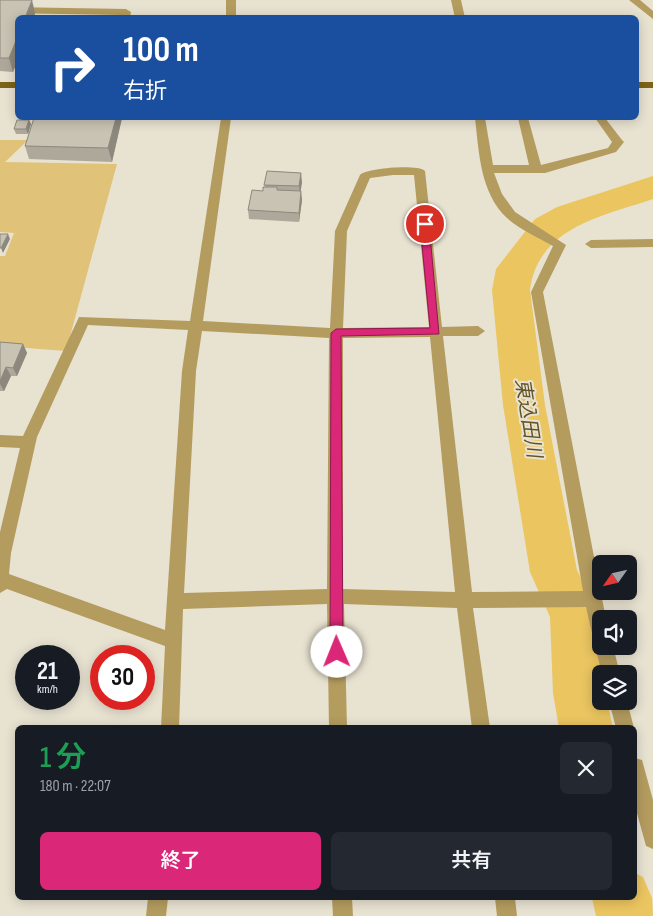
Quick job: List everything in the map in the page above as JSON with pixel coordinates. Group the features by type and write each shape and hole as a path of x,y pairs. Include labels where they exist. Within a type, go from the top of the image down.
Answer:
{"main road":[{"path":"0,85 15,85"},
{"path":"639,85 653,85"}],"street":[{"path":"1,10 8,0"},
{"path":"231,0 231,15"},
{"path":"456,0 459,15"},
{"path":"634,0 653,16"},
{"path":"1,10 126,12 126,15"},
{"path":"170,725 175,601 189,371 226,120"},
{"path":"480,120 488,169 496,197 510,214 560,245 537,292 588,599 592,610"},
{"path":"524,120 536,169"},
{"path":"488,169 545,169 612,150 618,142 602,120"},
{"path":"338,725 335,596 336,333 341,231 366,175 393,171 419,171 464,600 481,725"},
{"path":"591,244 653,243"},
{"path":"0,585 1,569 29,442 84,320 196,324 336,333 478,331"},
{"path":"0,442 29,442"},
{"path":"1,569 174,641"},
{"path":"175,601 335,596 464,600 588,599"},
{"path":"620,710 624,725"},
{"path":"637,775 653,839"},
{"path":"156,916 158,900"},
{"path":"342,900 343,916"},
{"path":"505,900 507,916"}],"shaded area":[{"path":"0,140 28,140 5,162 117,164 66,351 0,346 0,256 5,256 14,233 0,232"}],"building":[{"path":"0,0 32,0 26,15 15,15 15,43 9,58 0,58"},
{"path":"17,120 29,120 26,129 14,129"},
{"path":"33,120 115,120 108,148 25,146"},
{"path":"267,171 301,173 299,186 264,185"},
{"path":"263,187 277,187 277,190 301,191 299,213 248,210 252,190 263,191"},
{"path":"0,234 8,234 1,248 0,248"},
{"path":"0,342 23,344 13,368 6,367 0,381"}],"waterway":[{"name":"東込田川","path":"585,725 579,693 575,616 554,572 524,405 511,290 514,269 547,227 569,215 653,187"},
{"name":"東込田川","path":"622,900 626,916"}],"route":[{"path":"337,652 335,596 336,333 436,332 425,224"}]}
